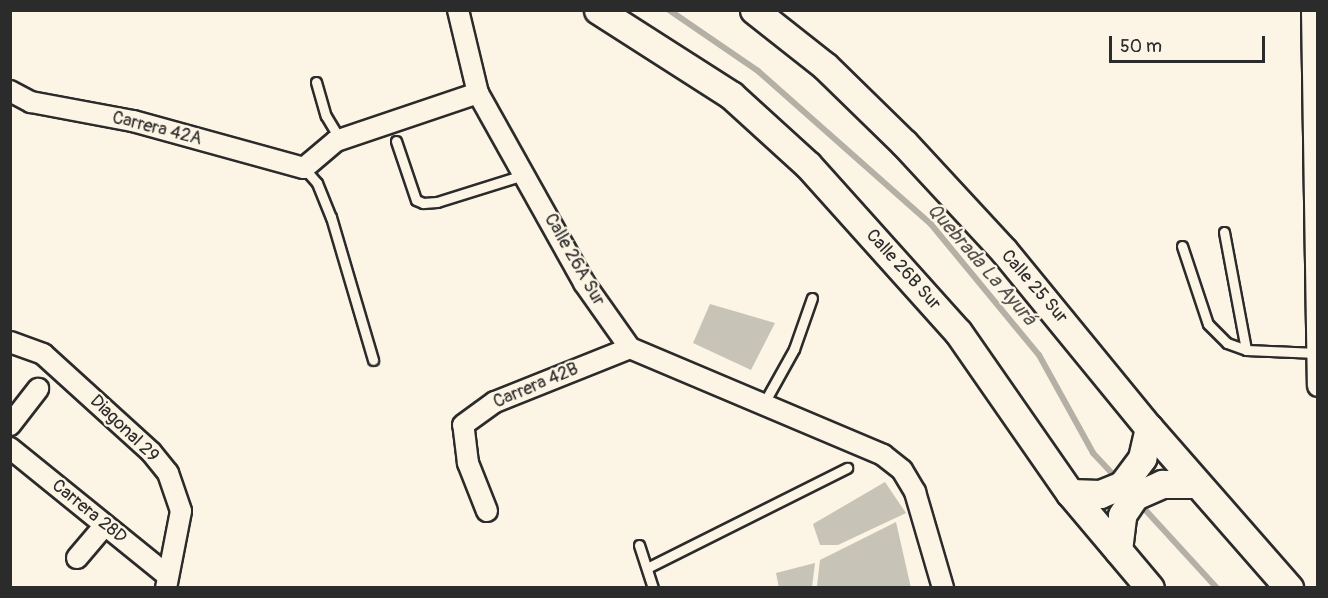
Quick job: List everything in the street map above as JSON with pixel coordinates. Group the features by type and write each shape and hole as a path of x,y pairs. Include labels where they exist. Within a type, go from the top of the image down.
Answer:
{"main road":[{"name":"Calle 26B Sur","path":"598,10 731,95 807,165 958,332 1070,493 1150,588"},
{"name":"Calle 25 Sur","path":"754,10 825,66 904,142 1004,251 1149,428 1289,588"},
{"path":"1070,493 1100,494 1122,485 1138,466 1146,450 1149,428"},
{"path":"1118,550 1120,522 1135,496 1162,484 1197,484"}],"street":[{"path":"304,168 323,149 340,139 477,93 458,10"},
{"path":"1312,10 1317,386"},
{"name":"Carrera 42A","path":"10,91 31,102 133,121 304,168"},
{"name":"Calle 26A Sur","path":"477,93 584,283 630,348"},
{"name":"Diagonal 29","path":"10,342 43,354 151,452 168,473 182,511 166,581"},
{"path":"630,348 883,455 902,470 924,516 943,588"},
{"name":"Carrera 42B","path":"487,511 468,463 463,425 495,402 630,348"},
{"path":"10,425 38,389"},
{"name":"Carrera 28D","path":"10,448 105,525 166,581"},
{"path":"77,558 105,525"}],"lane":[{"path":"316,82 326,116 340,139"},
{"path":"396,141 416,200 423,202 437,202 523,175"},
{"path":"304,168 317,183 331,216 373,360"},
{"path":"1224,232 1246,350"},
{"path":"1182,246 1208,324 1227,343 1246,350 1317,353"},
{"path":"764,403 794,349 812,298"},
{"path":"647,568 848,468"},
{"path":"639,545 653,588"}],"building":[{"path":"710,304 775,323 751,370 693,343"},
{"path":"885,482 906,513 838,545 820,545 813,524"},
{"path":"896,522 911,588 817,586 820,560"},
{"path":"815,563 812,587 779,588 776,573"}],"waterway":[{"name":"Quebrada La Ayurá","path":"669,10 758,71 930,223 1039,355 1093,453 1118,480"},
{"name":"Quebrada La Ayurá","path":"1139,503 1217,588"}]}
